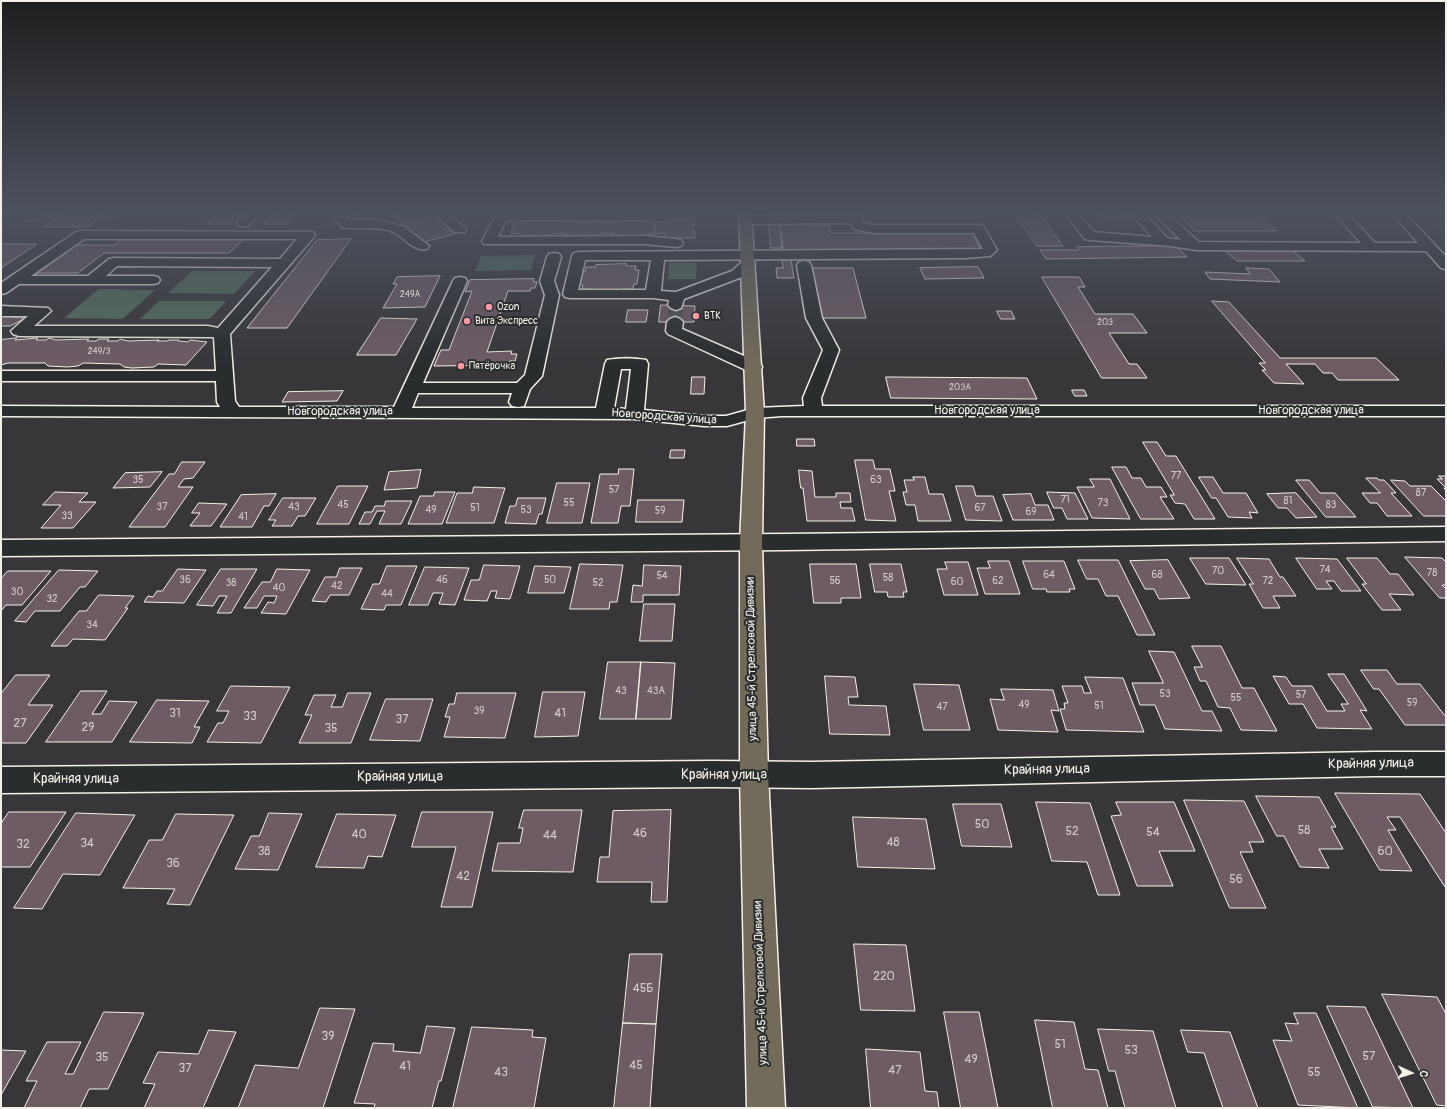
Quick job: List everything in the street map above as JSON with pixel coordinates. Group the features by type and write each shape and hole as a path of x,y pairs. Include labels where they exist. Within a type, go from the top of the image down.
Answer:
{"main road":[{"name":"улица 45-й Стрелковой Дивизии","path":"748,263 755,413 751,542 754,775 766,1108"}],"street":[{"path":"1,295 16,287 46,263"},
{"path":"92,280 113,263"},
{"path":"241,263 283,263"},
{"path":"233,411 226,402 222,333 283,263"},
{"path":"514,413 522,388 533,376 535,369 552,294 547,281 552,263"},
{"path":"577,263 570,294 653,294 676,301 737,274 743,263"},
{"path":"653,294 657,263"},
{"path":"804,265 814,318 831,350 812,398 813,411"},
{"path":"1,290 16,287 92,280 153,280"},
{"path":"401,412 460,281"},
{"path":"1,311 43,311 18,331 208,331 222,333"},
{"path":"675,322 674,331 754,367"},
{"path":"604,414 613,364 640,364 634,414"},
{"path":"1,376 225,376"},
{"path":"412,388 522,388"},
{"name":"Новгородская улица","path":"1,411 634,414 704,421 727,421 755,413 782,411 1446,411"},
{"path":"1,548 751,542 1446,534"},
{"name":"Крайняя улица","path":"1,780 754,775 1367,764 1446,764"}],"green space":[{"path":"478,263 533,263 531,270 475,271"},
{"path":"669,263 697,263 696,279 668,279"},
{"path":"192,271 255,271 234,294 168,293"},
{"path":"99,289 155,290 123,319 64,318"},
{"path":"159,301 226,301 210,319 140,319"}],"building":[{"path":"1,263 9,263 1,268"},
{"path":"43,263 91,263 78,273 29,273"},
{"path":"299,263 334,263 287,328 247,328"},
{"path":"782,263 791,263 794,278 777,278 776,268 783,268"},
{"path":"626,264 626,266 636,266 635,270 639,270 637,284 634,284 633,289 622,289 622,291 593,291 593,289 582,289 583,285 579,285 582,272 585,272 586,267 596,267 596,265"},
{"path":"978,267 984,278 925,279 920,268"},
{"path":"813,268 853,268 866,318 822,318"},
{"path":"1246,268 1269,269 1280,282 1210,279 1205,272 1250,274"},
{"path":"440,276 425,307 383,308 397,284 393,284 397,277"},
{"path":"1042,277 1079,277 1085,287 1078,287 1095,314 1133,314 1147,333 1109,333 1129,364 1137,364 1147,378 1102,378"},
{"path":"534,279 533,282 537,282 535,288 531,288 530,291 508,291 487,352 512,351 511,354 517,354 515,361 510,361 509,365 434,366 441,350 449,350 472,291 465,292 470,280"},
{"path":"1212,301 1229,302 1280,358 1376,358 1399,380 1338,380 1332,373 1323,373 1315,364 1286,364 1304,384 1274,383 1262,370 1266,370 1259,363 1265,363"},
{"path":"661,305 695,306 694,322 659,322"},
{"path":"628,310 648,310 646,322 626,322"},
{"path":"997,311 1011,311 1015,319 1001,319"},
{"path":"1,315 23,317 22,320 10,326 1,326"},
{"path":"381,318 417,319 396,355 357,355"},
{"path":"17,338 15,340 38,338 36,340 46,340 49,338 56,340 89,339 87,341 109,339 107,341 118,341 120,339 128,341 179,340 178,341 188,342 190,340 207,342 186,365 158,364 154,367 132,368 124,367 120,364 83,363 78,366 67,367 48,366 45,363 8,363 1,365 1,340"},
{"path":"692,377 705,377 704,394 691,394"},
{"path":"886,377 1027,378 1037,399 891,398"},
{"path":"1072,390 1084,390 1087,396 1075,396"},
{"path":"343,391 337,401 282,402 288,392"},
{"path":"797,439 814,439 815,446 797,446"},
{"path":"1143,442 1157,442 1166,456 1176,456 1215,519 1194,519 1185,504 1175,503 1170,495 1174,495"},
{"path":"671,450 685,450 684,458 670,458"},
{"path":"855,460 873,460 875,469 890,469 895,491 889,491 896,521 866,520"},
{"path":"182,462 205,462 193,478 184,479 178,487 193,487 165,527 129,527 169,474 174,474"},
{"path":"1112,467 1126,467 1132,478 1141,478 1146,487 1161,487 1167,497 1160,497 1174,519 1141,519"},
{"path":"619,469 634,469 630,506 621,506 618,523 591,523 600,474 618,474"},
{"path":"421,470 417,488 384,490 389,472"},
{"path":"799,470 812,471 815,497 836,497 836,493 850,493 851,502 840,502 841,508 852,508 855,521 807,521"},
{"path":"162,472 150,487 113,488 125,473"},
{"path":"1439,476 1446,476 1446,488 1437,479 1442,479"},
{"path":"913,477 925,477 929,494 943,494 951,521 918,521 915,505 906,505 903,492 907,492 904,480 914,480"},
{"path":"1199,477 1213,477 1223,493 1246,493 1258,513 1249,512 1252,518 1228,517 1216,498 1212,498"},
{"path":"1366,478 1377,478 1379,480 1384,480 1396,493 1391,493 1412,516 1387,516 1377,503 1370,503 1362,493 1380,493"},
{"path":"1090,479 1110,479 1130,519 1092,518 1077,487 1094,487"},
{"path":"1296,480 1309,480 1320,493 1335,493 1356,517 1326,517"},
{"path":"1391,480 1405,481 1410,486 1431,486 1446,501 1446,516 1424,516"},
{"path":"557,483 590,483 582,523 547,523"},
{"path":"338,486 368,486 349,524 317,524"},
{"path":"956,486 973,486 976,496 993,496 1002,521 966,520"},
{"path":"474,487 505,488 494,523 446,523 457,493 472,493"},
{"path":"55,492 88,493 79,502 96,502 73,528 41,528 61,505 43,505"},
{"path":"435,492 455,492 442,524 408,524 420,496 433,496"},
{"path":"1047,492 1075,493 1088,519 1067,519 1062,508 1054,508"},
{"path":"1296,493 1317,517 1296,518 1287,508 1278,508 1267,494"},
{"path":"276,494 269,506 264,506 252,527 220,527 241,495"},
{"path":"1031,494 1035,505 1048,505 1054,520 1013,520 1003,495"},
{"path":"283,498 316,498 305,516 298,516 292,526 272,526 276,520 269,520"},
{"path":"518,498 546,498 542,514 539,514 536,524 505,523 510,506 515,506"},
{"path":"638,500 684,500 682,522 636,522"},
{"path":"386,501 412,501 401,524 379,524 385,511 377,511 370,524 359,524 365,512 372,512 375,506 384,506"},
{"path":"199,503 227,504 211,526 190,526 200,513 192,513"},
{"path":"1405,557 1442,558 1446,562 1446,585 1442,585 1446,589 1446,598 1440,598"},
{"path":"1190,558 1229,558 1246,585 1206,584"},
{"path":"1237,558 1269,559 1280,577 1283,577 1296,596 1273,596 1280,608 1263,608 1249,584 1253,584"},
{"path":"1296,558 1337,559 1361,591 1341,591 1334,581 1326,581 1332,589 1317,589"},
{"path":"1347,558 1377,558 1390,574 1398,574 1414,595 1389,594 1401,610 1382,610 1362,584 1366,584"},
{"path":"1078,560 1118,560 1155,635 1137,635 1118,596 1106,596 1098,579 1087,579"},
{"path":"1168,560 1190,598 1159,599 1154,589 1145,589 1130,561"},
{"path":"988,561 1009,561 1020,594 985,594 977,568 990,568"},
{"path":"1023,561 1064,561 1075,589 1069,589 1070,592 1047,592 1046,589 1033,589"},
{"path":"945,562 968,562 978,595 944,595 937,569 947,569"},
{"path":"580,564 623,565 617,602 610,602 609,609 570,609"},
{"path":"810,564 856,564 861,598 841,598 841,603 814,603"},
{"path":"870,564 901,564 907,592 903,592 904,597 888,597 887,592 875,592"},
{"path":"484,565 520,566 510,599 495,598 497,591 491,591 487,601 464,600 471,580 479,580"},
{"path":"644,565 681,566 679,595 643,595 643,602 631,602 633,585 642,586"},
{"path":"387,566 417,566 401,605 386,605 384,610 361,609 373,584 379,584"},
{"path":"535,566 571,567 564,593 528,593"},
{"path":"425,567 469,568 455,605 439,604 443,593 433,593 428,605 409,605"},
{"path":"340,568 362,568 349,595 330,595 326,602 312,601 325,577 336,577"},
{"path":"178,569 206,570 184,603 144,602 148,596 153,597 157,591 162,591"},
{"path":"221,569 257,569 231,613 217,613 227,596 219,596 213,606 197,605"},
{"path":"277,569 310,570 286,614 261,613 268,602 274,603 277,596 264,596 257,608 244,608 262,582 270,582"},
{"path":"59,570 98,571 85,587 80,587 60,611 35,611 26,622 15,621"},
{"path":"8,571 51,571 22,605 6,605 1,611 1,579"},
{"path":"99,595 134,596 125,608 128,608 105,640 73,639 67,646 51,646 79,611 86,611"},
{"path":"644,604 675,604 672,641 640,641"},
{"path":"1192,646 1221,646 1242,688 1254,688 1277,731 1241,730 1230,708 1218,707 1206,681 1200,681 1194,667 1202,667"},
{"path":"1149,651 1174,652 1202,711 1212,711 1222,731 1165,729 1155,705 1140,705 1132,683 1163,683"},
{"path":"608,662 641,662 636,719 600,719"},
{"path":"641,662 675,663 671,719 636,719"},
{"path":"1361,670 1387,670 1397,684 1420,684 1446,717 1446,725 1405,725 1379,689 1374,689"},
{"path":"1328,674 1344,674 1367,711 1360,710 1372,729 1317,728 1303,704 1289,704 1273,676 1286,677 1292,686 1312,686 1327,711 1345,711 1341,704 1348,704"},
{"path":"16,675 50,675 28,705 53,705 26,743 1,743 1,694"},
{"path":"825,676 855,677 858,697 848,697 849,705 886,706 890,735 830,734"},
{"path":"1085,677 1123,678 1144,732 1066,730 1060,709 1065,709 1064,703 1068,703 1062,686 1082,686 1084,693 1091,693"},
{"path":"914,684 959,685 970,730 924,730"},
{"path":"231,686 290,687 261,743 207,742 218,723 223,723 229,711 217,711"},
{"path":"1001,689 1053,690 1059,711 1051,710 1058,732 998,730 990,699 1004,700"},
{"path":"81,691 107,691 92,714 101,714 109,701 137,702 112,742 46,742"},
{"path":"543,692 585,692 578,736 535,737"},
{"path":"348,693 371,693 351,743 299,743 312,715 305,715 314,695 336,695 331,707 342,707"},
{"path":"457,693 516,693 505,738 444,737 450,717 445,717 449,704 454,704"},
{"path":"386,699 433,699 420,741 370,740"},
{"path":"157,700 209,701 194,727 200,727 192,743 130,742"},
{"path":"1335,793 1420,794 1446,833 1446,887 1400,817 1387,817 1396,830 1388,830 1412,871 1380,870"},
{"path":"1256,796 1319,797 1336,827 1331,827 1343,849 1319,849 1329,868 1300,867 1284,836 1277,836"},
{"path":"1184,800 1244,801 1264,842 1249,842 1253,852 1240,852 1266,908 1230,908"},
{"path":"1036,802 1090,803 1120,895 1098,895 1087,862 1052,861"},
{"path":"1116,802 1174,802 1195,851 1159,851 1173,886 1137,886 1111,816 1121,815"},
{"path":"953,804 1001,804 1012,847 962,846"},
{"path":"524,810 582,810 573,872 492,871 498,843 520,843 523,828 519,828"},
{"path":"671,810 667,902 651,902 652,882 597,882 600,857 609,857 613,811"},
{"path":"9,812 66,812 30,867 1,867 1,824"},
{"path":"422,812 493,812 472,907 441,907 456,847 412,847"},
{"path":"76,813 135,815 100,875 63,874 42,909 14,908"},
{"path":"269,813 302,814 278,870 235,869 251,836 259,836"},
{"path":"176,814 234,815 190,905 167,904 175,889 123,888 149,840 162,840"},
{"path":"337,814 396,815 382,857 368,856 364,868 316,867"},
{"path":"853,817 926,819 935,869 858,867"},
{"path":"854,944 906,945 915,1011 861,1010"},
{"path":"630,954 662,954 656,1024 623,1023"},
{"path":"1382,994 1437,997 1446,1014 1446,1106 1437,1105"},
{"path":"1327,1006 1365,1007 1413,1108 1373,1107"},
{"path":"320,1008 355,1009 323,1108 238,1108 255,1065 298,1068"},
{"path":"104,1012 144,1013 108,1089 89,1089 80,1108 24,1108 37,1081 26,1081 47,1042 81,1042 65,1074 73,1074"},
{"path":"944,1012 979,1012 998,1108 961,1108"},
{"path":"1294,1013 1316,1013 1358,1108 1298,1105 1273,1040 1292,1041 1285,1023 1298,1024"},
{"path":"1035,1020 1074,1022 1085,1069 1098,1070 1108,1108 1053,1108"},
{"path":"623,1023 656,1024 650,1108 614,1108"},
{"path":"427,1026 455,1028 432,1108 374,1108 375,1104 354,1103 373,1043 394,1044 393,1051 420,1053"},
{"path":"472,1027 533,1030 532,1037 546,1038 534,1108 453,1108"},
{"path":"1098,1029 1153,1031 1176,1108 1125,1108 1115,1071 1109,1071"},
{"path":"209,1030 236,1032 203,1108 144,1108 155,1084 143,1083 158,1052 198,1054"},
{"path":"1181,1030 1230,1032 1258,1108 1223,1108 1204,1053 1188,1052"},
{"path":"866,1049 920,1052 925,1091 937,1092 939,1108 871,1108"},
{"path":"1,1050 26,1051 1,1095"}],"tunnel":[{"path":"675,322 676,305"}],"place":[{"name":"Ozon","path":"489,307"},
{"name":"ВТК","path":"696,316"},
{"name":"Вита Экспресс","path":"467,321"},
{"name":"Пятёрочка","path":"461,366"}]}
